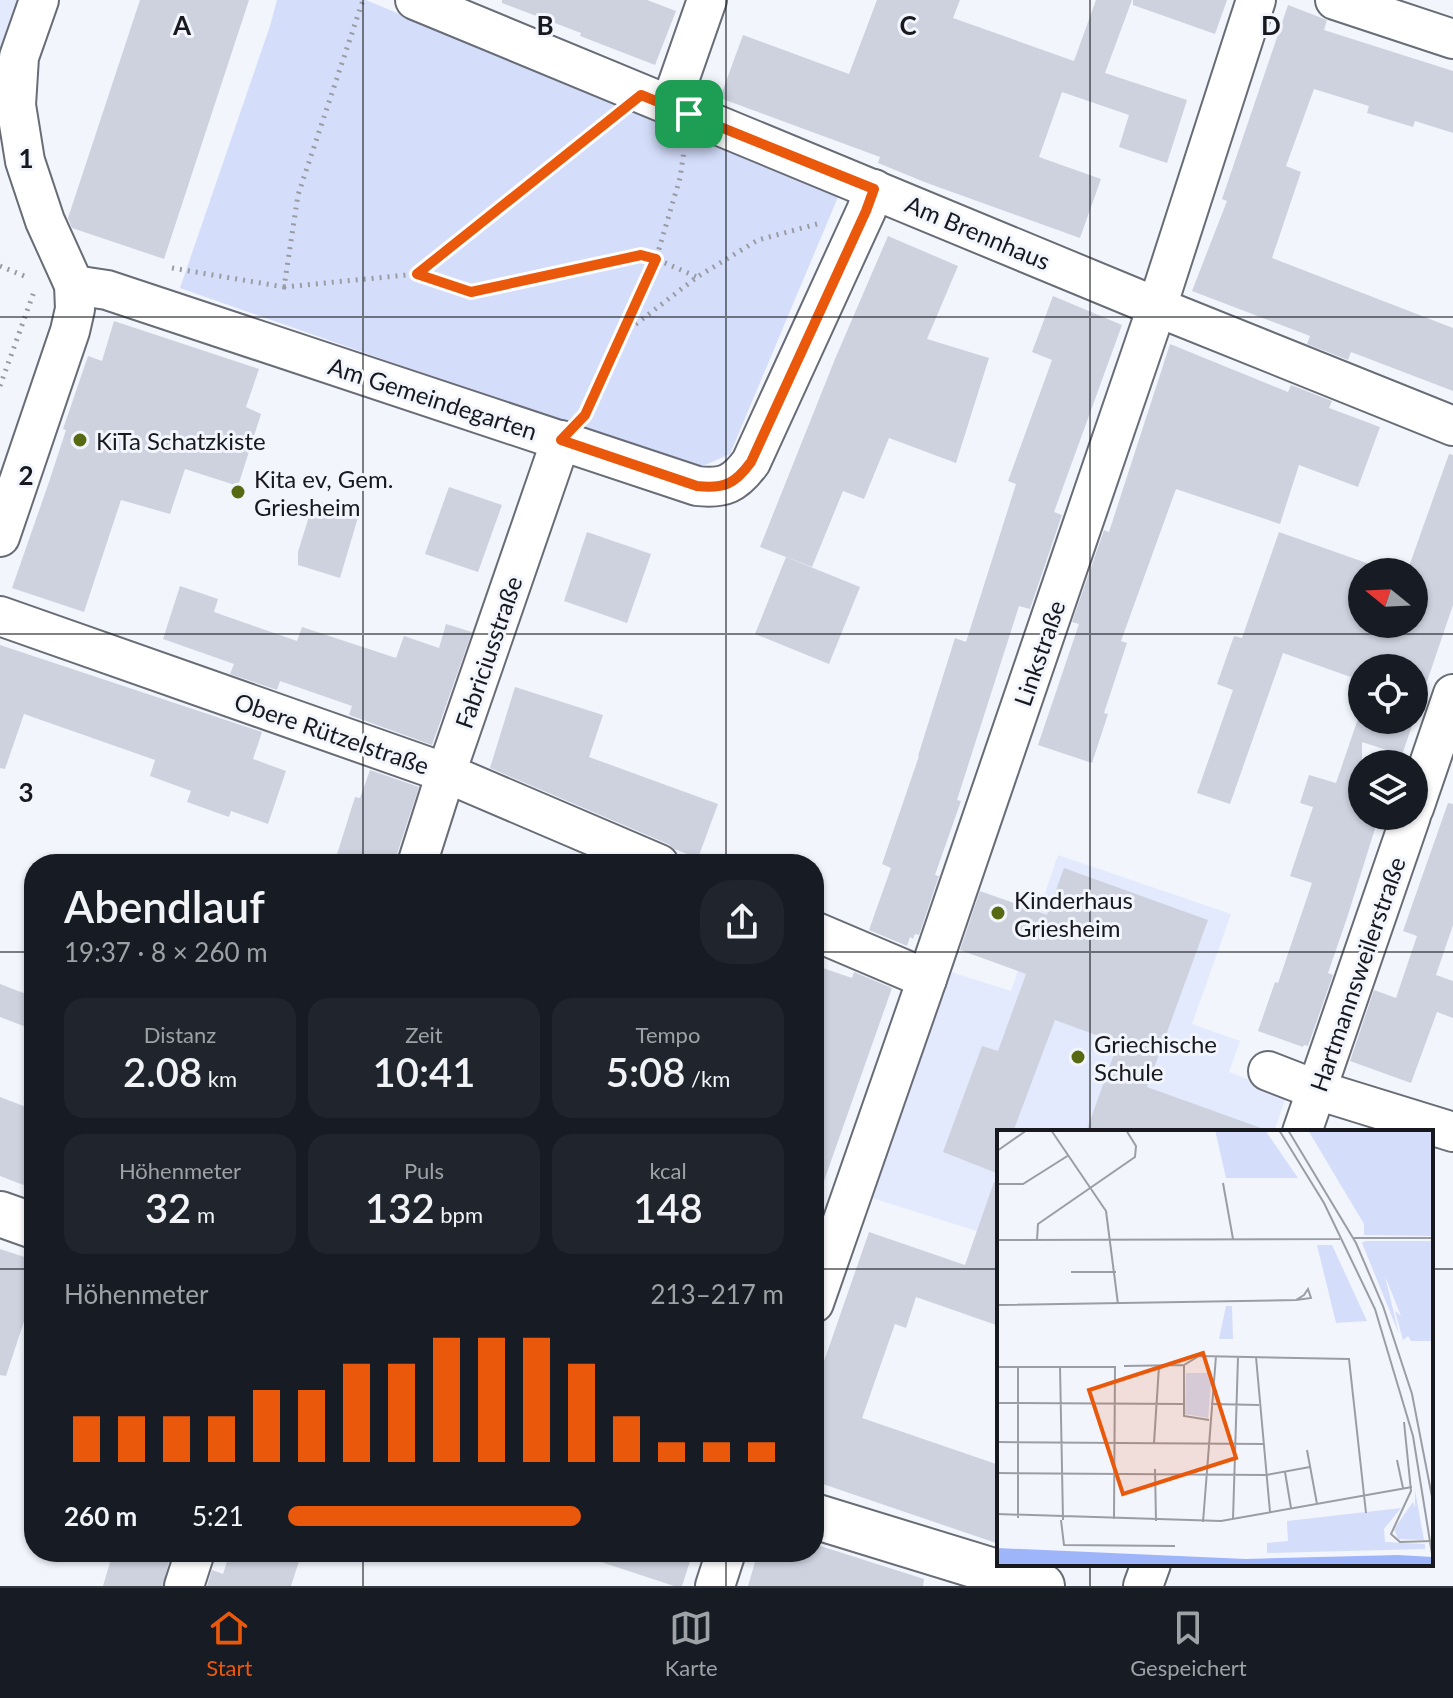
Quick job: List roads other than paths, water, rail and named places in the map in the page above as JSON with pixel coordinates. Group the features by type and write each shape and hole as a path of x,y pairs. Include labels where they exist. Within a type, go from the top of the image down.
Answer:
{"street":[{"path":"0,537 75,309 74,285 45,221 25,161 16,105 19,57 39,0"},
{"name":"Am Brennhaus","path":"415,0 667,105 870,200 1157,307 1453,426"},
{"path":"667,105 707,0"},
{"name":"Linkstraße","path":"824,1274 1157,307 1256,0"},
{"path":"1335,0 1453,39"},
{"name":"Am Gemeindegarten","path":"74,285 107,290 697,486 713,488 728,485 741,476 751,462 870,200"},
{"name":"Fabriciusstraße","path":"420,854 561,440"},
{"name":"Obere Rützelstraße","path":"0,616 446,773 636,854"},
{"path":"1428,767 1453,694"},
{"name":"Hartmannsweilerstraße","path":"1303,1130 1406,830"},
{"path":"824,935 927,979"},
{"path":"1268,1071 1317,1090 1453,1132"},
{"path":"0,1214 24,1222"},
{"path":"824,1519 1042,1586"},
{"path":"184,1586 192,1562"},
{"path":"715,1586 723,1562"},
{"path":"1143,1586 1150,1566"}],"place":[{"name":"KiTa Schatzkiste","path":"80,440"},
{"name":"Kita ev, Gem. Griesheim","path":"238,492"},
{"name":"Kinderhaus Griesheim","path":"998,913"},
{"name":"Griechische Schule","path":"1078,1057"}]}
